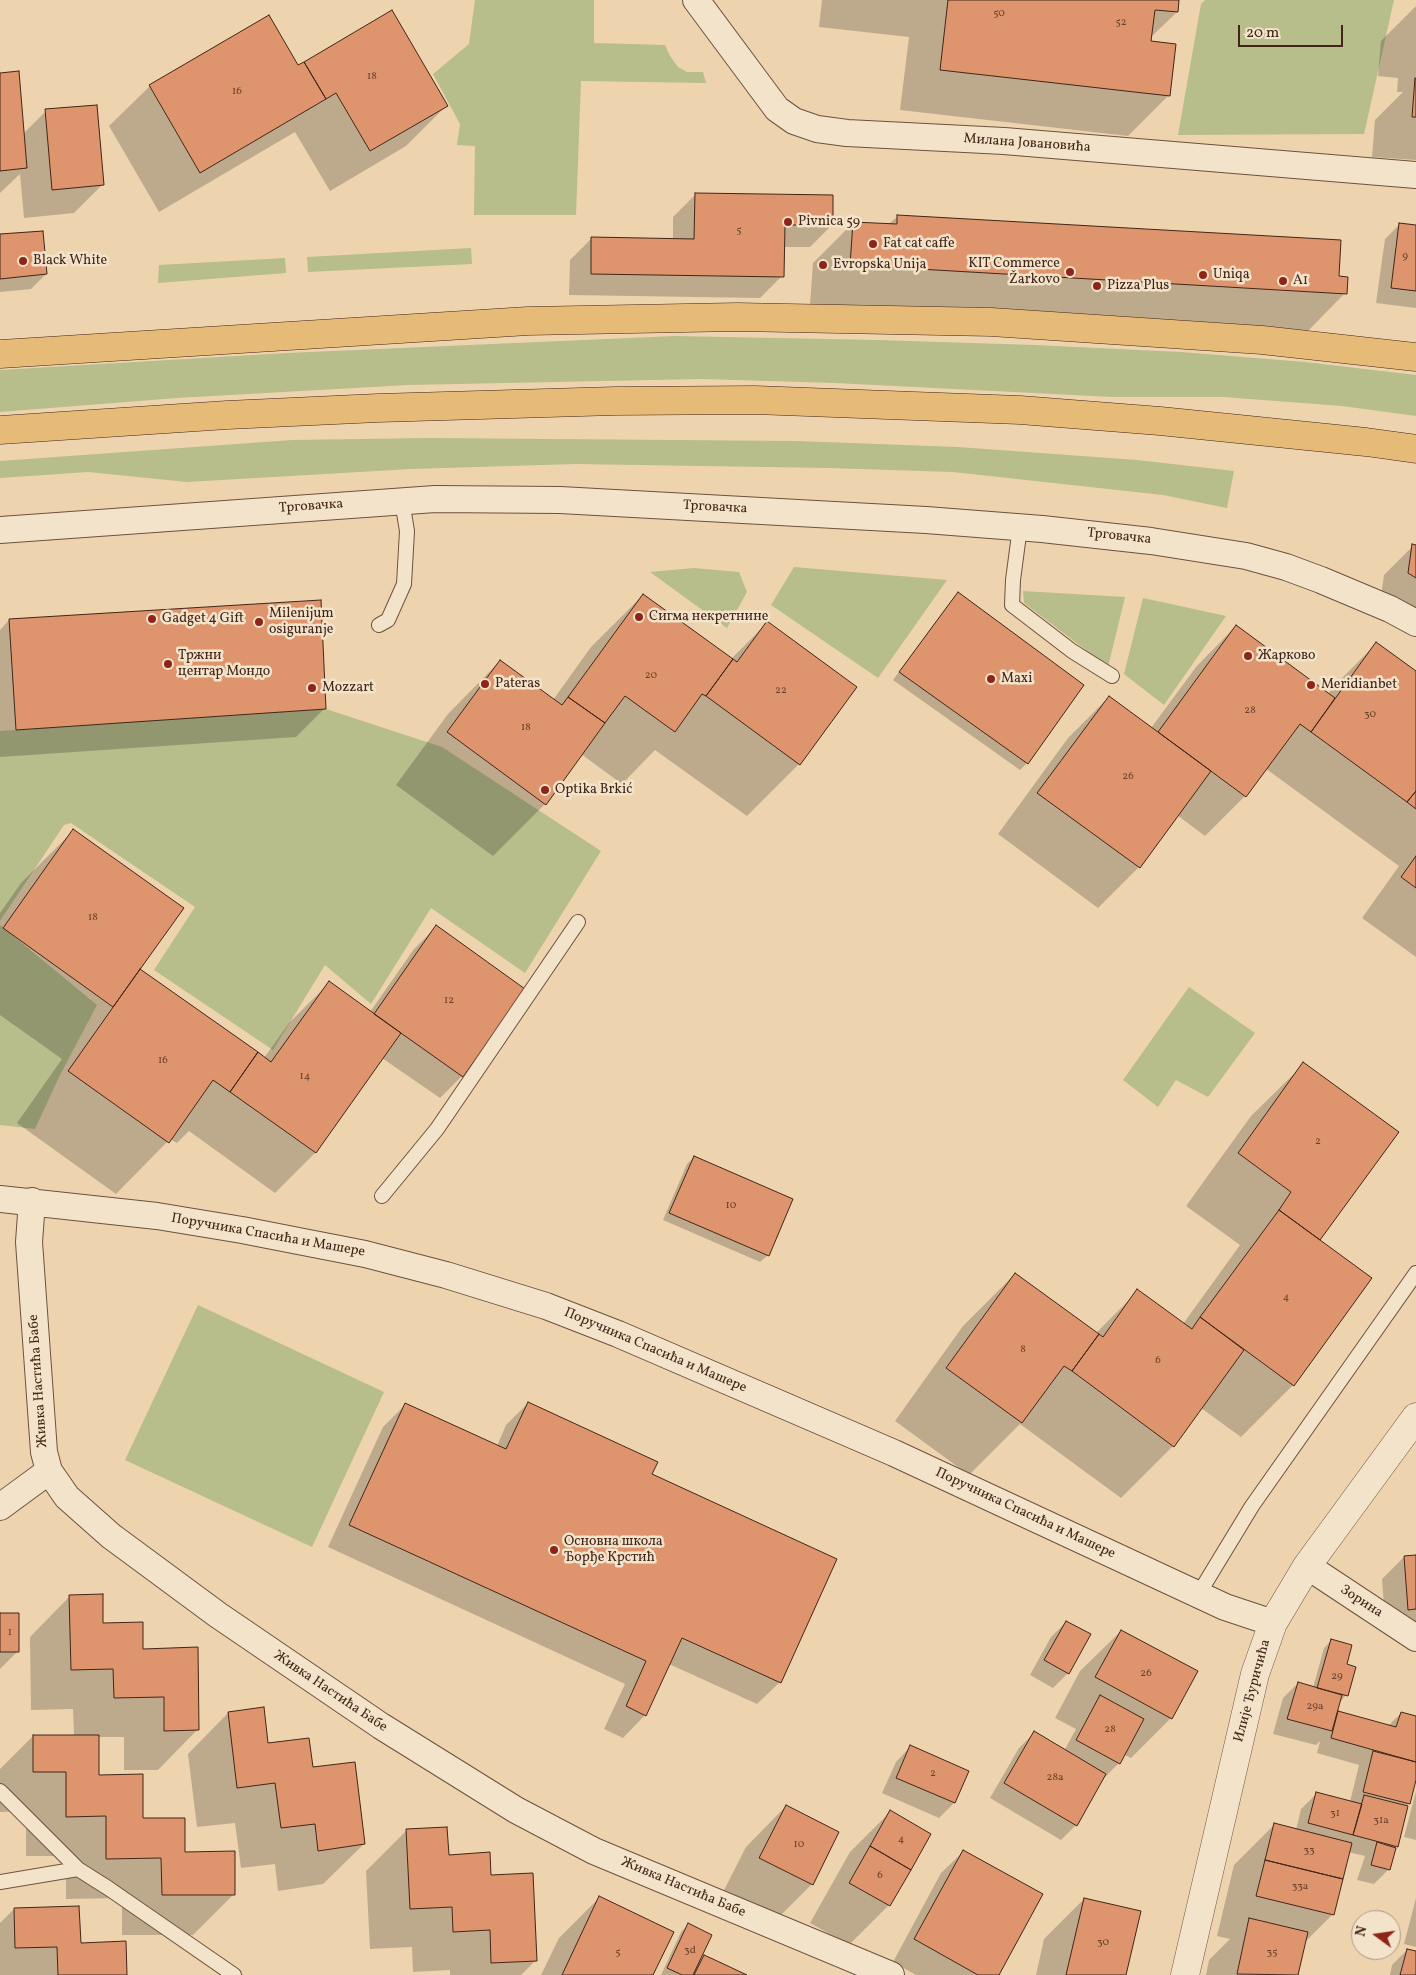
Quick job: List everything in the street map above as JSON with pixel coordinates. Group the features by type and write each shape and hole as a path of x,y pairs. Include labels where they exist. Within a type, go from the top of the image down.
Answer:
{"main road":[{"path":"0,354 528,321 737,317 991,322 1223,337 1416,357"},
{"path":"0,430 227,415 388,408 615,401 755,400 1030,411 1160,421 1366,442 1416,449"}],"street":[{"name":"Милана Јовановића","path":"696,0 777,109 794,121 817,129 847,133 1004,141 1416,175"},
{"name":"Трговачка","path":"0,530 435,499 560,500 926,520 1020,527 1151,541 1246,556 1286,567 1330,583 1390,609 1416,623"},
{"name":"Поручника Спасића и Машере","path":"0,1199 157,1216 242,1230 365,1254 446,1275 546,1306 618,1334 894,1453 1225,1607 1273,1623"},
{"name":"Живка Настића Бабе","path":"32,1201 29,1242 41,1427 44,1452 49,1471 67,1497 111,1536 218,1616 381,1726 516,1810 594,1851 891,1975"},
{"name":"Илије Ђуричића","path":"1184,1975 1255,1674 1273,1623 1307,1566 1416,1417"},
{"path":"0,1507 49,1471"},
{"name":"Зорина","path":"1307,1566 1416,1638"}],"lane":[{"path":"379,625 388,620 404,584 407,531 402,501"},
{"path":"1020,527 1012,605 1072,651 1112,676"},
{"path":"382,1196 437,1129 578,922"},
{"path":"1198,1595 1252,1506 1416,1274"},
{"path":"0,1790 78,1869 234,1975"},
{"path":"0,1882 78,1869"}],"green space":[{"path":"475,0 594,0 594,43 665,45 678,67 687,72 703,72 706,83 581,81 576,215 474,215 475,146 457,145 460,124 433,74 469,44"},
{"path":"1205,0 1394,0 1364,134 1178,135 1201,4"},
{"path":"471,248 472,264 308,272 307,257"},
{"path":"285,258 286,273 158,283 159,265"},
{"path":"675,336 1035,345 1181,352 1305,362 1416,375 1416,416 1342,406 1223,397 1113,397 835,383 702,379 408,385 177,398 0,412 0,370 287,353"},
{"path":"429,438 797,441 958,447 1137,460 1234,471 1227,508 1163,495 953,472 829,468 575,464 411,469 187,482 88,472 0,478 0,461 292,440"},
{"path":"794,567 947,580 878,678 771,605"},
{"path":"694,568 739,572 747,592 727,628 650,572"},
{"path":"1023,591 1125,597 1108,667 1024,603"},
{"path":"1143,598 1226,616 1164,705 1124,674"},
{"path":"326,709 442,747 601,851 525,973 431,908 371,1004 325,965 273,1050 154,970 195,907 71,823 64,825 0,921 0,731"},
{"path":"0,925 97,1005 60,1075 35,1129 0,1125"},
{"path":"1189,987 1255,1033 1208,1097 1176,1080 1158,1107 1123,1080"},
{"path":"198,1305 384,1392 312,1547 125,1460"}],"building":[{"path":"948,0 1179,0 1178,12 1155,10 1151,41 1176,44 1170,96 940,70"},
{"path":"392,10 448,106 370,151 336,93 326,99 304,62"},
{"path":"269,15 298,65 304,62 326,99 200,173 149,85"},
{"path":"19,71 27,168 0,171 0,73"},
{"path":"1415,78 1416,117 1412,117"},
{"path":"97,105 104,185 52,190 45,109"},
{"path":"695,193 833,195 833,225 785,225 784,277 591,274 591,237 694,239"},
{"path":"897,215 1341,240 1339,276 1348,277 1347,294 850,265 853,222 897,224"},
{"path":"1399,223 1416,225 1416,291 1391,288"},
{"path":"43,231 47,274 0,279 0,234"},
{"path":"1412,544 1416,545 1416,578 1408,573"},
{"name":"Maxi","path":"958,592 1084,685 1028,764 899,672"},
{"path":"643,594 733,659 706,696 702,694 675,732 625,696 605,723 568,697"},
{"name":"Тржни центар Мондо","path":"321,600 326,709 16,730 9,619"},
{"path":"767,621 857,687 800,765 706,696 733,659 737,662"},
{"path":"1236,625 1335,698 1311,732 1300,724 1246,797 1158,732"},
{"path":"1376,642 1416,671 1416,791 1407,802 1311,732"},
{"path":"500,660 562,705 568,697 605,723 546,805 447,732"},
{"path":"1109,696 1211,771 1140,868 1037,793"},
{"path":"1416,791 1416,809 1407,802"},
{"path":"73,829 184,908 113,1007 3,928"},
{"path":"1416,856 1416,888 1401,877"},
{"path":"436,925 525,989 463,1077 374,1014"},
{"path":"140,969 258,1052 230,1092 213,1080 169,1143 68,1071"},
{"path":"329,981 401,1033 316,1153 230,1092 258,1052 271,1062"},
{"path":"1303,1062 1399,1132 1320,1240 1279,1210 1291,1192 1238,1153"},
{"path":"694,1156 793,1199 769,1256 669,1213"},
{"path":"1279,1210 1372,1278 1294,1386 1200,1317"},
{"path":"1015,1273 1099,1334 1072,1371 1064,1366 1022,1423 946,1368"},
{"path":"1137,1289 1192,1329 1200,1317 1244,1350 1174,1447 1072,1371 1099,1334 1103,1337"},
{"path":"528,1402 658,1462 652,1474 837,1559 781,1683 682,1638 646,1716 626,1706 646,1661 349,1525 405,1403 506,1449"},
{"path":"1416,1555 1416,1609 1408,1610 1404,1556"},
{"path":"103,1594 103,1623 143,1622 143,1649 198,1647 199,1730 164,1731 164,1697 114,1698 113,1669 71,1670 69,1595"},
{"path":"0,1613 19,1613 19,1652 0,1652"},
{"path":"1066,1621 1091,1634 1069,1674 1044,1660"},
{"path":"1121,1630 1198,1671 1172,1719 1095,1677"},
{"path":"1331,1639 1352,1645 1347,1664 1356,1667 1348,1696 1317,1688"},
{"path":"1298,1682 1342,1695 1332,1731 1287,1719"},
{"path":"1100,1695 1144,1719 1120,1764 1076,1740"},
{"path":"264,1707 268,1743 309,1738 313,1767 355,1762 365,1844 318,1851 315,1824 281,1828 275,1783 237,1788 228,1712"},
{"path":"1338,1711 1396,1727 1401,1712 1416,1716 1416,1762 1331,1738"},
{"path":"1034,1731 1106,1774 1077,1826 1004,1783"},
{"path":"33,1735 99,1735 99,1775 143,1774 143,1818 185,1818 185,1852 235,1851 235,1895 162,1895 161,1858 106,1859 106,1816 66,1817 66,1772 33,1772"},
{"path":"910,1745 969,1771 955,1803 896,1778"},
{"path":"1373,1751 1416,1762 1416,1780 1410,1804 1363,1792"},
{"path":"1316,1792 1362,1804 1353,1835 1308,1823"},
{"path":"1364,1795 1408,1806 1398,1847 1353,1835"},
{"path":"786,1805 839,1832 813,1885 759,1858"},
{"path":"890,1810 931,1834 911,1870 870,1846"},
{"path":"1274,1823 1352,1843 1343,1879 1265,1860"},
{"path":"447,1827 449,1855 490,1852 491,1875 533,1873 537,1961 491,1963 490,1930 453,1932 452,1907 410,1909 406,1829"},
{"path":"1377,1842 1396,1848 1390,1870 1371,1865"},
{"path":"870,1846 911,1870 890,1906 849,1883"},
{"path":"963,1850 1043,1894 999,1975 978,1975 914,1939"},
{"path":"1265,1860 1343,1879 1334,1915 1256,1896"},
{"path":"599,1896 674,1932 653,1975 562,1975"},
{"path":"1084,1898 1141,1911 1126,1975 1066,1975"},
{"path":"79,1906 81,1943 126,1941 127,1975 58,1975 57,1947 15,1948 14,1908"},
{"path":"1249,1918 1308,1932 1298,1975 1237,1974"},
{"path":"688,1923 712,1935 693,1975 682,1975 667,1968"},
{"path":"1407,1949 1416,1951 1416,1975 1400,1975"},
{"path":"704,1955 715,1960 747,1975 694,1975"}],"place":[{"name":"Pivnica 59","path":"788,222"},
{"name":"Fat cat caffe","path":"873,244"},
{"name":"Black White","path":"23,261"},
{"name":"Evropska Unija","path":"823,265"},
{"name":"KIT Commerce Žarkovo","path":"1070,272"},
{"name":"Uniqa","path":"1203,275"},
{"name":"A1","path":"1283,281"},
{"name":"Pizza Plus","path":"1097,286"},
{"name":"Сигма некретнине","path":"639,617"},
{"name":"Gadget 4 Gift","path":"152,619"},
{"name":"Milenijum osiguranje","path":"259,622"},
{"name":"Жарково","path":"1248,656"},
{"name":"Тржни центар Мондо","path":"168,664"},
{"name":"Maxi","path":"991,679"},
{"name":"Pateras","path":"485,684"},
{"name":"Meridianbet","path":"1311,685"},
{"name":"Mozzart","path":"312,688"},
{"name":"Optika Brkić","path":"545,790"},
{"name":"Основна школа Ђорђе Крстић","path":"554,1550"}]}
